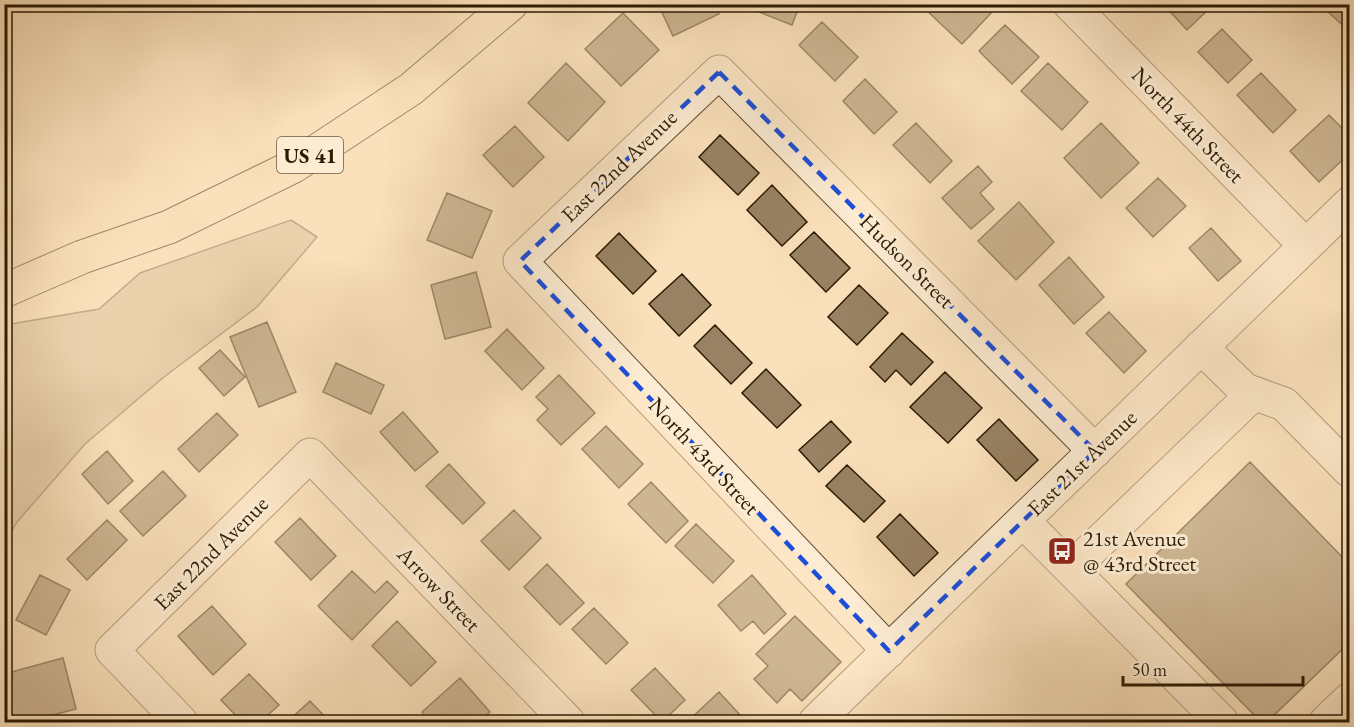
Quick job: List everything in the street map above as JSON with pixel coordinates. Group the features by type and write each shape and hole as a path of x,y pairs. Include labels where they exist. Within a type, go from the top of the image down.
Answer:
{"main road":[{"name":"US 41","path":"4,291 82,257 169,227 294,166 411,89 511,4"},
{"name":"US 41","path":"4,270 82,257"}],"street":[{"name":"North 44th Street","path":"1070,4 1306,246"},
{"name":"East 22nd Avenue","path":"520,261 719,72"},
{"name":"Hudson Street","path":"719,72 1095,451"},
{"name":"East 21st Avenue","path":"815,723 1350,203"},
{"name":"North 43rd Street","path":"520,261 889,651"},
{"path":"1201,347 1245,390 1284,404 1350,471"},
{"path":"1071,569 1254,393"},
{"name":"East 22nd Avenue","path":"182,723 112,650 310,455"},
{"name":"Arrow Street","path":"310,455 568,723"},
{"path":"1023,521 1222,723"},
{"path":"1326,723 1350,699"}],"highlighted area":[{"path":"719,72 1095,451 889,651 520,261"}],"shaded area":[{"path":"291,220 317,237 257,307 164,377 85,444 17,522 5,543 5,325 99,309 140,273"}],"building":[{"path":"658,4 715,4 719,14 673,36"},
{"path":"747,4 800,4 792,25 746,7"},
{"path":"924,4 984,4 992,12 962,44 922,6"},
{"path":"1163,4 1214,4 1187,30"},
{"path":"1331,4 1350,4 1350,32 1326,10"},
{"path":"623,13 659,50 621,86 585,49"},
{"path":"822,22 858,57 835,81 799,45"},
{"path":"1005,25 1039,57 1012,84 979,51"},
{"path":"1222,29 1252,60 1228,83 1198,52"},
{"path":"566,63 605,102 568,141 528,103"},
{"path":"1048,63 1088,102 1062,130 1021,91"},
{"path":"1261,73 1296,110 1273,133 1237,95"},
{"path":"865,79 897,112 874,134 843,101"},
{"path":"1329,115 1350,136 1350,153 1319,182 1290,151"},
{"path":"916,123 952,161 930,183 893,145"},
{"path":"1101,123 1139,163 1101,198 1064,158"},
{"path":"515,126 544,157 513,187 483,155"},
{"path":"720,135 759,173 738,195 699,157"},
{"path":"978,166 992,182 980,193 994,209 971,229 942,198"},
{"path":"1158,178 1186,206 1153,237 1126,208"},
{"path":"772,185 807,222 782,246 747,210"},
{"path":"447,193 492,211 472,258 427,240"},
{"path":"1019,202 1054,242 1016,280 978,241"},
{"path":"1211,228 1241,261 1218,281 1189,248"},
{"path":"814,232 850,268 826,292 790,255"},
{"path":"619,233 656,271 633,294 596,256"},
{"path":"1069,257 1104,297 1074,324 1039,285"},
{"path":"476,272 491,327 445,339 431,285"},
{"path":"682,274 711,305 679,336 649,304"},
{"path":"859,285 888,313 857,345 828,317"},
{"path":"1109,312 1146,351 1124,373 1086,333"},
{"path":"267,322 296,392 259,407 230,337"},
{"path":"715,325 752,363 731,384 694,346"},
{"path":"507,329 544,368 522,390 485,351"},
{"path":"902,333 933,362 911,385 896,370 885,382 870,367"},
{"path":"220,350 245,377 224,396 199,368"},
{"path":"336,363 384,385 371,414 323,392"},
{"path":"766,369 801,405 777,428 742,393"},
{"path":"945,372 982,408 948,443 910,407"},
{"path":"559,375 595,413 561,445 537,420 548,409 536,397"},
{"path":"403,412 438,452 415,471 380,432"},
{"path":"217,413 238,435 199,472 178,449"},
{"path":"999,419 1038,460 1016,481 977,440"},
{"path":"831,421 851,442 819,472 799,450"},
{"path":"606,426 643,464 619,488 582,449"},
{"path":"107,451 133,481 108,504 82,474"},
{"path":"1250,462 1350,565 1350,642 1267,722 1261,722 1126,584"},
{"path":"449,464 485,503 463,524 426,486"},
{"path":"847,465 885,501 864,522 826,486"},
{"path":"163,471 186,496 143,536 120,511"},
{"path":"651,482 688,521 666,543 628,504"},
{"path":"514,510 541,538 509,570 481,541"},
{"path":"900,514 938,553 914,576 877,537"},
{"path":"300,518 336,556 311,580 275,542"},
{"path":"107,520 127,540 87,580 67,559"},
{"path":"696,524 734,561 713,583 675,546"},
{"path":"547,564 584,603 560,625 524,587"},
{"path":"352,571 375,593 387,581 398,592 352,640 318,606"},
{"path":"40,575 70,590 46,635 16,620"},
{"path":"752,575 786,614 764,634 753,621 741,631 718,605"},
{"path":"212,606 246,644 213,675 178,636"},
{"path":"594,608 628,643 606,664 572,629"},
{"path":"795,616 841,662 802,701 790,689 777,703 754,679 768,666 756,654"},
{"path":"397,621 436,662 411,686 372,646"},
{"path":"63,658 76,709 26,722 12,722 4,693 4,674"},
{"path":"655,668 685,700 662,722 631,690"},
{"path":"249,674 279,705 260,722 242,722 221,700"},
{"path":"460,678 490,712 478,722 431,722 422,712"},
{"path":"719,692 740,715 731,722 687,722"},
{"path":"310,701 330,722 287,722"}],"place":[{"name":"21st Avenue @ 43rd Street","path":"1062,551"}]}
